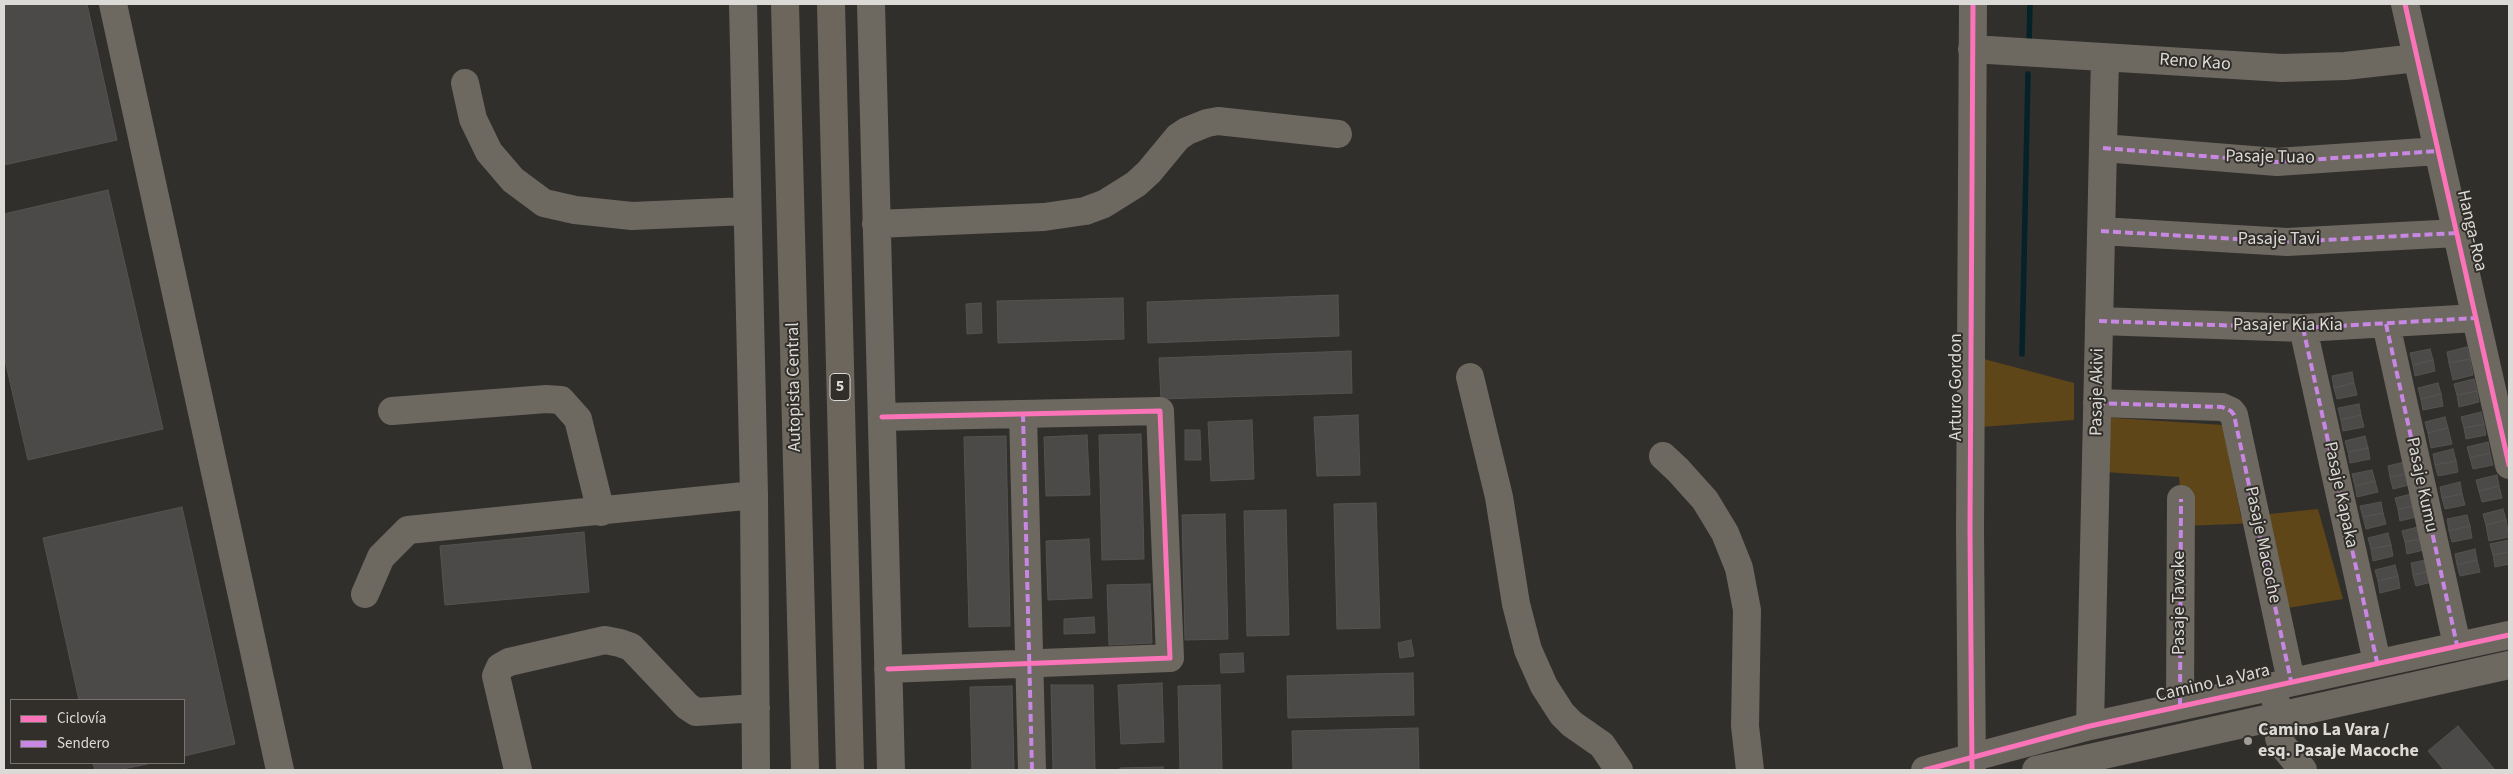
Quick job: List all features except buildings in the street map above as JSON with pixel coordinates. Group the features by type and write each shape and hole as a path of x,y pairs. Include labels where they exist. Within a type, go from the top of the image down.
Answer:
{"highway":[{"name":"Autopista Central","path":"785,4 805,770"},
{"name":"5","path":"831,4 850,770"}],"street":[{"path":"114,4 280,770"},
{"path":"743,4 746,211 754,495 756,770"},
{"path":"871,4 891,770"},
{"name":"Arturo Gordon","path":"1972,765 1970,519 1973,4"},
{"name":"Hanga-Roa","path":"2405,4 2509,464"},
{"name":"Reno Kao","path":"1972,49 2282,68 2345,66 2417,58"},
{"name":"Pasaje Akivi","path":"2090,726 2104,58"},
{"path":"465,84 473,119 489,152 513,180 544,203 575,210 632,216 746,211"},
{"path":"876,224 1044,216 1085,211 1104,204 1129,189 1149,172 1178,137 1207,123 1218,121 1338,134"},
{"name":"Pasaje Tuao","path":"2102,148 2277,162 2438,150"},
{"name":"Pasaje Tavi","path":"2101,231 2287,242 2457,233"},
{"name":"Pasajer Kia Kia","path":"2099,321 2303,328 2476,318"},
{"name":"Pasaje Kumu","path":"2386,324 2457,645"},
{"name":"Pasaje Kapaka","path":"2303,328 2377,662"},
{"path":"1470,377 1499,497 1516,604 1528,650 1544,686 1562,714 1572,724 1602,746 1619,770"},
{"path":"392,411 546,399 561,400 578,419 601,512"},
{"name":"Pasaje Macoche","path":"2097,402 2222,407 2231,411 2236,420 2281,683"},
{"path":"882,418 1160,411 1170,658 888,669"},
{"path":"1023,414 1032,770"},
{"path":"1663,456 1705,500 1725,533 1739,568 1747,610 1745,726 1750,770"},
{"path":"365,594 381,557 408,530 448,524 601,512 754,495"},
{"name":"Pasaje Tavake","path":"2180,706 2181,499"},
{"name":"Camino La Vara","path":"1925,770 1972,765 2090,726 2377,662 2509,635"},
{"path":"518,770 496,676 500,667 509,662 605,640 631,647 687,706 696,712 756,708"},
{"path":"2036,770 2084,765 2279,716 2509,665"},
{"name":"Camino La Vara","path":"2281,683 2280,738 2283,746 2303,770"}],"shaded area":[{"path":"1984,359 2074,383 2074,420 1981,427"},
{"path":"2100,417 2223,425 2241,517 2318,509 2343,599 2281,609 2259,523 2184,526 2179,477 2104,472"}],"waterway":[{"path":"2029,44 2030,4"},
{"path":"2022,354 2028,74"}],"marked path":[{"path":"2103,148 2277,162 2438,151"},
{"path":"2101,231 2287,242 2457,233"},
{"path":"2099,321 2303,328 2476,318"},
{"path":"2386,324 2457,645"},
{"path":"2303,328 2377,662"},
{"path":"2097,403 2222,407 2231,411 2234,415 2291,681"},
{"path":"1023,414 1032,770"},
{"path":"2180,706 2181,499"}],"cycle path":[{"path":"1972,770 1970,529 1973,4"},
{"path":"2405,4 2509,465"},
{"path":"882,417 1160,411 1170,658 888,669"},
{"path":"1925,770 2090,726 2509,635"}],"place":[{"name":"Camino La Vara / esq. Pasaje Macoche","path":"2248,741"}]}
